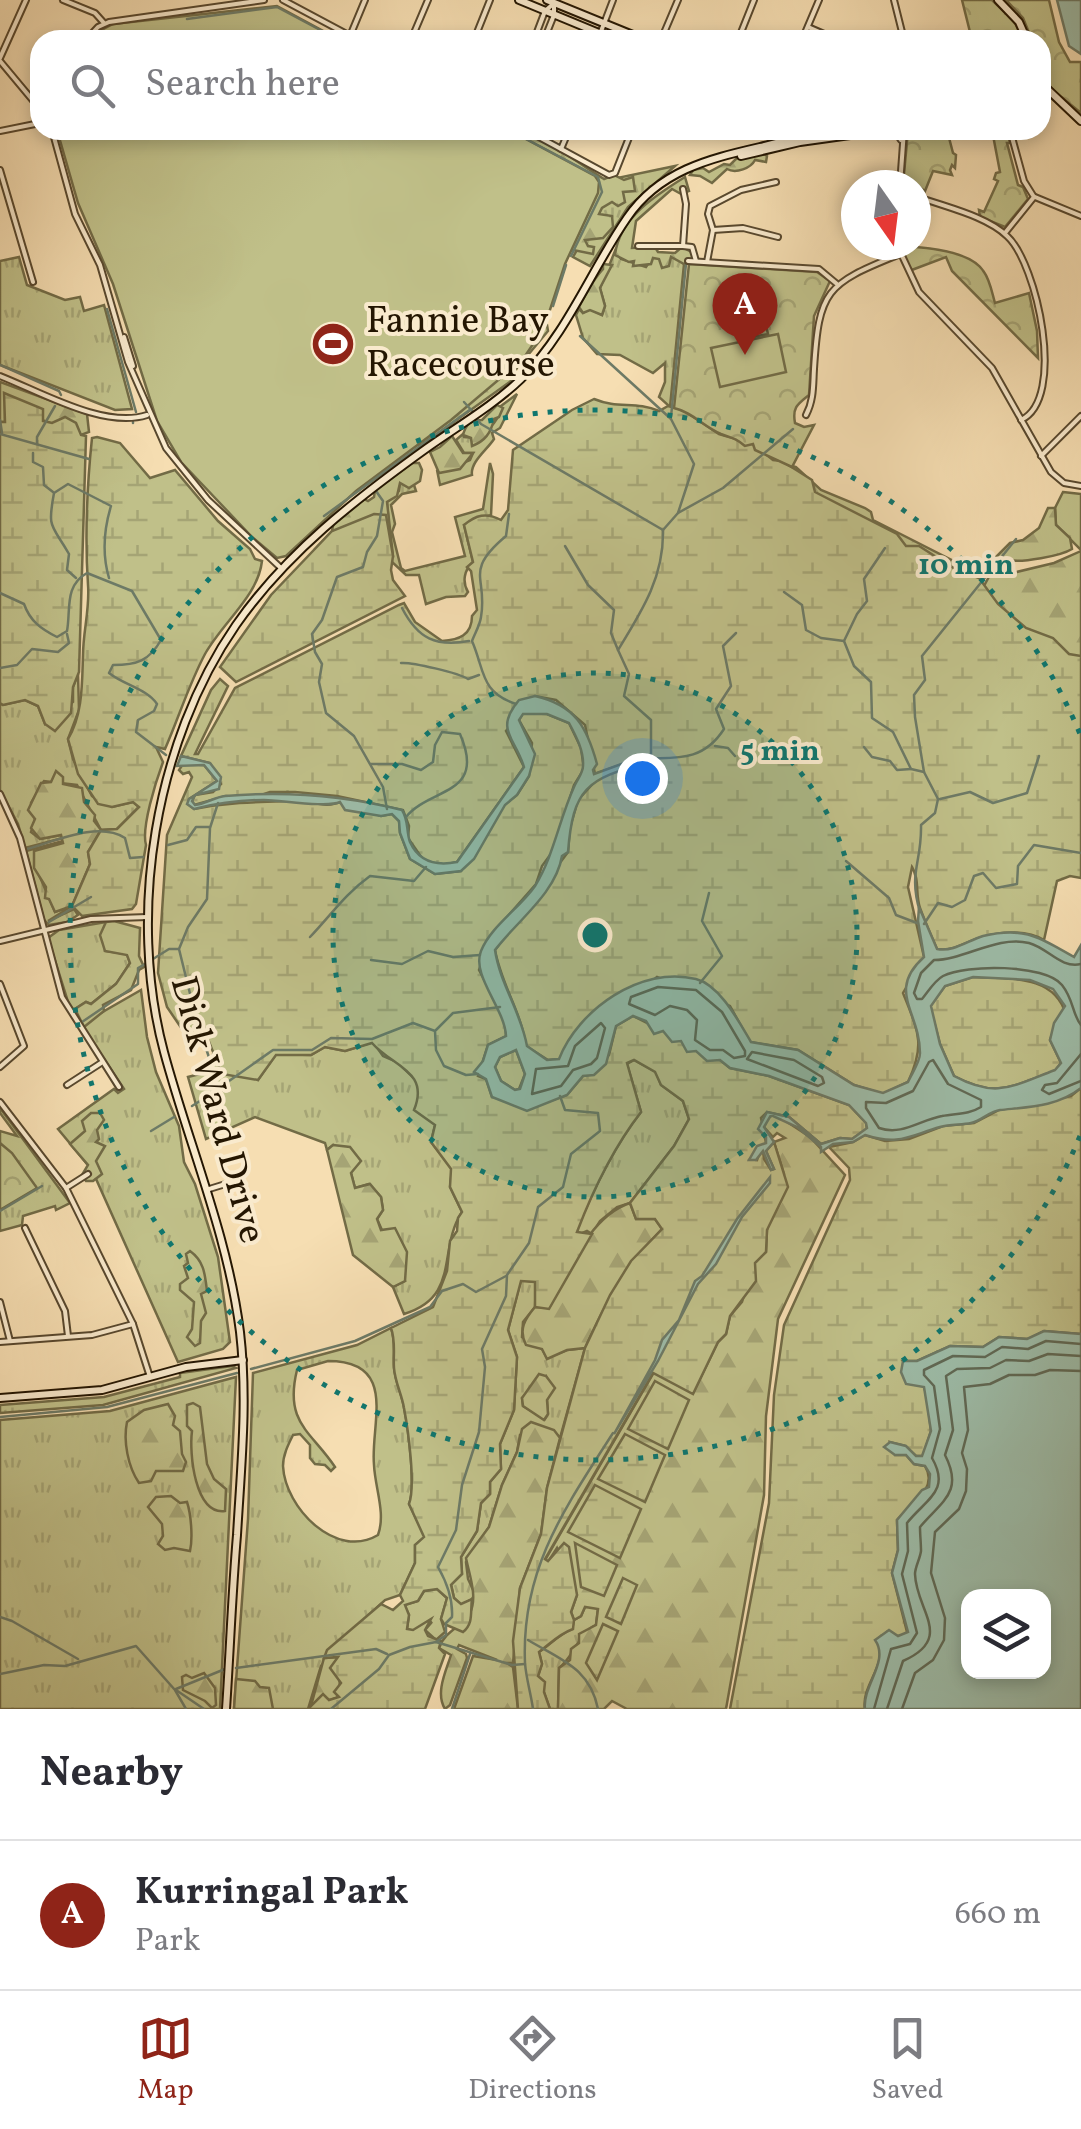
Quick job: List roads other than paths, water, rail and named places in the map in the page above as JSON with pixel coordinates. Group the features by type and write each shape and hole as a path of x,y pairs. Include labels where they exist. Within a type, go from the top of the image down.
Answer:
{"street":[{"path":"26,0 0,59 30,96"},
{"path":"63,0 95,14 104,23"},
{"path":"181,0 183,12"},
{"path":"97,30 104,23 264,0"},
{"path":"283,0 339,30"},
{"path":"299,8 302,0"},
{"path":"352,30 365,0"},
{"path":"415,30 428,0"},
{"path":"478,30 490,0"},
{"path":"519,0 589,30"},
{"path":"608,30 613,0"},
{"path":"665,30 678,0"},
{"path":"742,30 754,0"},
{"path":"807,30 819,0"},
{"path":"894,0 902,30"},
{"path":"998,0 1016,17 1022,30"},
{"path":"538,30 551,2"},
{"path":"551,2 620,30"},
{"path":"548,30 554,15 551,2"},
{"path":"808,27 815,30"},
{"path":"1051,94 1081,122"},
{"path":"0,131 30,125"},
{"path":"55,140 75,214 100,264 134,376 166,448 187,478 282,569"},
{"path":"544,140 609,175 615,173 628,140"},
{"path":"561,149 565,140"},
{"path":"765,148 788,140"},
{"path":"765,148 797,140"},
{"path":"1013,140 1024,181 1034,197 1081,216"},
{"path":"901,170 902,142"},
{"name":"Dick Ward Drive","path":"226,1709 245,1432 243,1367 235,1297 158,1026 149,961 147,917 154,830 171,765 206,675 236,624 299,549 368,490 518,382 547,350 626,219 664,181 695,164 765,148"},
{"path":"0,170 32,282"},
{"path":"707,262 712,230 710,206 776,182"},
{"path":"683,189 683,246"},
{"path":"1005,233 1034,197"},
{"path":"931,202 992,225 1017,246 1027,271 1044,345 1042,386 1032,413 1021,420"},
{"path":"712,230 743,228 778,237"},
{"path":"638,246 692,246 696,261"},
{"path":"806,414 812,395 818,319 827,296 837,284 885,260"},
{"path":"903,260 919,292 992,368 1041,456 1064,483 1081,486"},
{"path":"688,261 818,268 837,284"},
{"path":"0,376 114,418 135,419 148,414"},
{"path":"1041,456 1081,416"},
{"path":"0,794 20,838 62,997 119,1087"},
{"path":"0,941 91,919 147,917"},
{"path":"0,984 24,1046 0,1067"},
{"path":"67,1085 103,1062"},
{"path":"0,1102 66,1188 134,1324 150,1377"},
{"path":"66,1188 88,1174"},
{"path":"206,1190 232,1182"},
{"path":"25,1228 65,1311 68,1336"},
{"path":"0,1302 10,1341"},
{"path":"0,1342 92,1335 134,1324"},
{"path":"0,1398 97,1391 186,1367 243,1367"}],"water":[{"path":"1057,0 1081,0 1081,54 1069,46"},
{"path":"535,696 549,700 570,712 584,729 597,764 594,774 646,755 646,763 610,775 587,790 574,813 568,852 562,856 552,882 495,950 527,1046 547,1060 559,1059 581,1024 614,995 633,985 675,976 696,979 713,989 751,1042 798,1050 854,1085 883,1093 908,1082 920,1056 906,992 913,969 924,957 919,907 937,949 1010,932 1041,939 1074,957 1081,945 1081,1088 1052,1103 996,1111 971,1123 895,1140 865,1135 853,1142 833,1144 821,1152 821,1147 797,1127 771,1115 764,1127 774,1142 766,1151 774,1169 771,1170 763,1151 756,1160 749,1160 757,1146 766,1143 758,1129 767,1112 789,1117 821,1144 852,1139 867,1128 866,1123 849,1105 769,1076 730,1068 720,1060 707,1061 696,1051 687,1052 681,1041 672,1042 663,1031 654,1034 646,1021 633,1016 616,1026 606,1064 594,1075 583,1076 567,1095 527,1111 492,1097 486,1079 474,1072 488,1045 506,1036 479,960 492,933 529,894 542,874 582,771 581,749 569,723 547,714 523,714 519,720 535,754 529,776 505,805 474,859 461,871 435,874 410,859 399,821 392,814 345,810 340,802 264,800 194,809 187,804 195,795 195,805 225,796 291,794 402,810 410,842 418,854 436,863 457,862 524,767 507,726 512,710 519,700","holes":["973,977 1030,980 1053,989 1065,1006 1054,1023 1050,1040 1061,1063 1055,1070 1004,1088 982,1087 954,1076 940,1044 931,1006 945,986","516,1050 525,1074 520,1089 515,1090 501,1081 495,1067 500,1057"]},
{"path":"181,756 210,763 221,777 219,789 195,795 217,781 204,765 177,766"},
{"path":"770,1177 770,1183 742,1217 716,1264 698,1284 658,1361 614,1434 662,1340 679,1320 695,1281"},
{"path":"1044,1331 1081,1334 1081,1709 865,1709 867,1691 878,1665 879,1648 875,1640 889,1630 898,1636 908,1632 892,1573 898,1550 897,1520 929,1487 930,1474 925,1466 884,1447 890,1442 922,1456 931,1431 924,1387 906,1384 901,1372 903,1361 917,1361 950,1346 983,1347 999,1337 1027,1339"}],"waterway":[{"path":"187,19 277,7 320,30"},
{"path":"528,140 598,177 602,192 571,256"},
{"path":"671,417 686,264"},
{"path":"553,306 566,265"},
{"path":"107,309 136,412"},
{"path":"580,336 671,419 694,464 678,513 663,530 660,563 650,593 618,650 629,674 624,696 651,720 651,758 647,759"},
{"path":"0,365 61,395"},
{"path":"464,402 473,412"},
{"path":"37,444 55,406"},
{"path":"324,516 471,409"},
{"path":"477,419 663,530"},
{"path":"0,420 2,433"},
{"path":"678,513 723,488 793,429"},
{"path":"0,434 89,459"},
{"path":"33,453 33,462 43,467 44,485 53,492"},
{"path":"76,578 67,570 69,554 51,521 54,493 68,484 111,506 105,542 109,578"},
{"path":"376,491 383,501 377,536 363,567 337,577 322,620 312,634 322,664 319,682 326,713 354,736 383,787 387,809"},
{"path":"509,514 506,536 481,567 481,617 472,641 490,687 516,704"},
{"path":"920,912 915,877 921,825 935,813 938,799 924,772 915,717 914,695 925,680 922,656 1016,539"},
{"path":"565,546 588,585 614,610 611,633 618,650"},
{"path":"885,548 864,579 867,601 844,641 854,666 871,682 872,718 893,732 911,769 924,772"},
{"path":"0,593 24,604 37,624 57,637 67,631 72,591 87,573 132,591 161,640 147,657 136,663 113,665 109,673 157,704 154,711 138,720 136,732 166,755"},
{"path":"784,592 802,605 806,630 821,638 844,641"},
{"path":"402,608 415,627 429,638 447,643 469,641"},
{"path":"651,758 674,758 702,751 724,729 716,709 731,686 723,646 736,633"},
{"path":"0,668 17,665 32,649 58,652 69,643 67,634"},
{"path":"401,663 435,668 468,679 479,675"},
{"path":"371,764 402,764 421,770 433,762 442,732 460,734 466,754 461,780 406,817"},
{"path":"715,746 728,748 735,756"},
{"path":"864,747 872,757 890,761 897,770 911,769"},
{"path":"940,799 970,792 993,803 1027,793 1039,756"},
{"path":"192,1106 211,1094 215,1075 179,949 207,899 210,828 218,803"},
{"path":"168,845 187,840 196,827 209,827"},
{"path":"27,849 102,831 125,838 130,858 143,857"},
{"path":"924,924 938,903 952,907 965,900 974,876 983,873 996,888 1017,884 1018,866 1034,845 1081,853"},
{"path":"846,861 889,898 896,915 917,923"},
{"path":"310,937 370,876 414,881 426,867"},
{"path":"700,983 722,956 702,921 709,893"},
{"path":"49,922 91,897"},
{"path":"153,959 169,949 178,949"},
{"path":"371,960 402,964 428,951 453,957 480,955"},
{"path":"82,1022 138,984 138,968 147,963"},
{"path":"436,1030 453,1013 500,1007"},
{"path":"212,1093 273,1050 312,1050 331,1038 372,1039 413,1023 435,1031 436,1050 444,1066 466,1075 478,1074"},
{"path":"436,1642 446,1635 446,1623 452,1617 448,1591 438,1567 456,1530 462,1485 479,1432 485,1367 482,1349 506,1296 507,1275 529,1243 538,1207 563,1187 571,1154 600,1131 598,1113 565,1110 560,1096"},
{"path":"151,1131 174,1117"},
{"path":"0,1211 42,1186"},
{"path":"251,1369 355,1341 430,1307 442,1291 463,1284 476,1292 506,1276"},
{"path":"0,1417 107,1407 237,1373"},
{"path":"533,1709 525,1663 526,1629 538,1569 563,1514 613,1433"},
{"path":"0,1617 78,1659"},
{"path":"528,1640 581,1674 598,1709"},
{"path":"331,1709 379,1669 389,1655 410,1647 436,1642 512,1665 525,1664"},
{"path":"0,1674 44,1665 65,1666 136,1646 175,1690 186,1709"},
{"path":"236,1668 376,1649 387,1654"},
{"path":"452,1709 470,1654"},
{"path":"176,1689 225,1669"},
{"path":"176,1690 204,1709"}],"place":[{"name":"Fannie Bay Racecourse","path":"333,344"},
{"name":"Kurringal Park","path":"745,355"}]}
